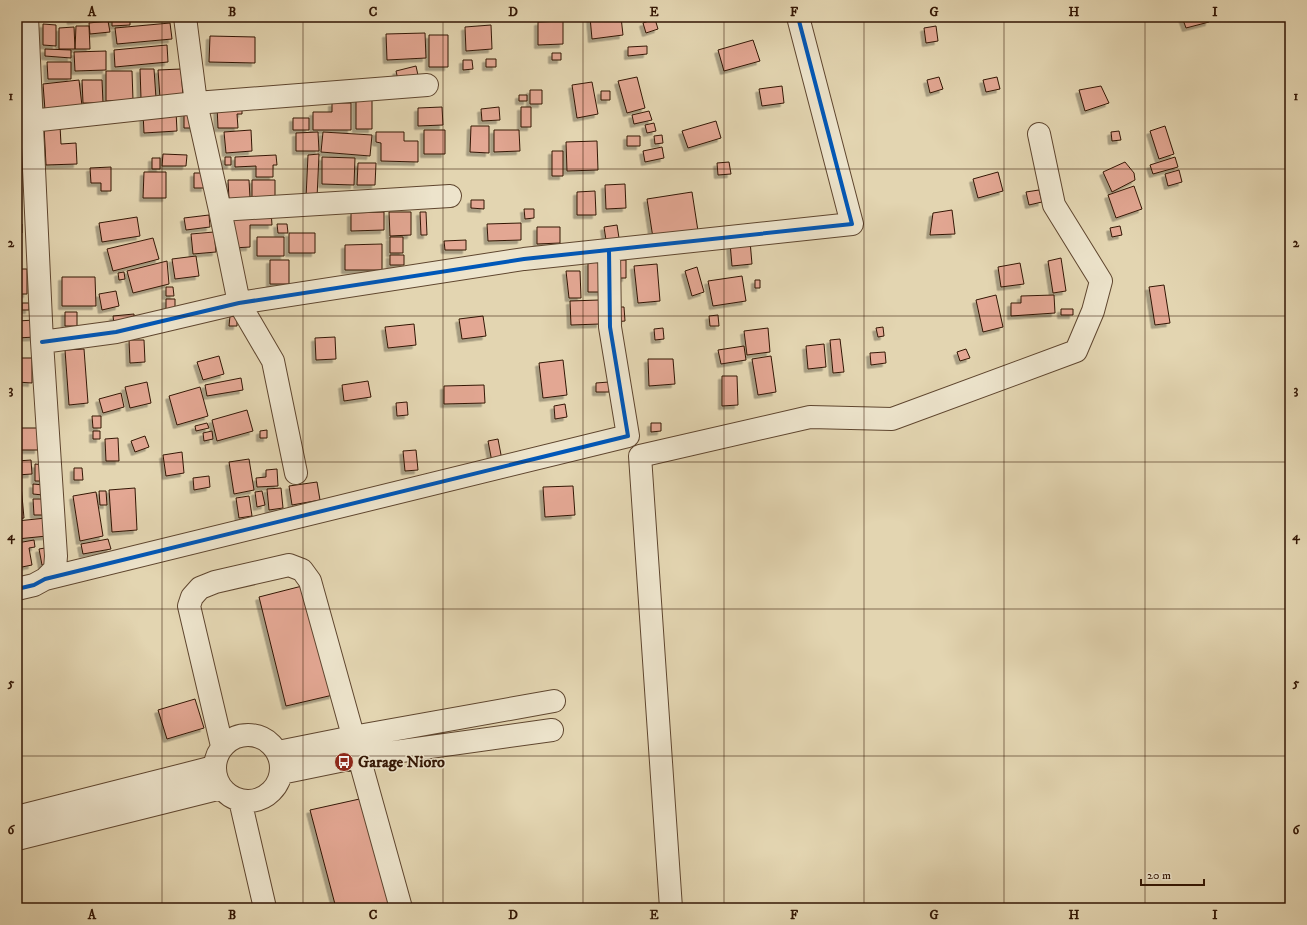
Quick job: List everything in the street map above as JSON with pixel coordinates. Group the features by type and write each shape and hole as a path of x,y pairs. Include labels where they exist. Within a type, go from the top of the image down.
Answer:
{"street":[{"path":"27,17 22,45 31,121 25,168 42,342 56,556 55,569 45,580"},
{"path":"185,17 196,103 239,303 272,362 296,473"},
{"path":"42,342 116,332 239,303 524,259 852,224 798,17"},
{"path":"31,121 196,103 427,85"},
{"path":"671,908 640,456 810,417 892,419 1076,351 1093,311 1101,281 1054,204 1038,134"},
{"path":"220,210 450,196"},
{"path":"17,589 34,585 45,580 628,436 610,327 609,250"},
{"path":"222,746 189,606 192,597 200,588 215,582 289,565 302,570 310,581 401,908"},
{"path":"281,773 356,747 554,702"},
{"path":"278,752 356,747 552,730"},
{"path":"252,734 262,737 271,743 278,752 281,762 281,773 271,792 262,798 251,801 240,800 229,796 221,788 215,778 214,767 216,756 222,746 231,738 252,734"},
{"path":"17,817 214,767"},
{"path":"17,839 221,788"},
{"path":"240,800 265,908"}],"building":[{"path":"70,17 91,17 91,18 71,21"},
{"path":"112,17 130,17 130,25 112,26"},
{"path":"590,17 621,17 623,35 592,39"},
{"path":"1182,17 1208,17 1209,22 1186,28"},
{"path":"655,19 658,29 646,33 643,23"},
{"path":"108,21 110,32 90,34 89,23"},
{"path":"563,21 563,44 538,45 538,22"},
{"path":"170,23 172,39 117,44 115,28"},
{"path":"43,24 56,25 56,46 43,45"},
{"path":"491,25 492,49 466,51 465,27"},
{"path":"76,26 89,26 90,49 75,49"},
{"path":"936,26 938,41 926,43 924,28"},
{"path":"74,27 75,49 59,49 59,28"},
{"path":"425,33 426,58 387,60 386,34"},
{"path":"429,35 448,35 448,67 429,67"},
{"path":"210,36 255,37 255,63 209,62"},
{"path":"753,40 760,61 724,71 718,50"},
{"path":"167,45 168,62 115,67 114,50"},
{"path":"647,46 647,54 628,56 628,47"},
{"path":"45,49 71,50 71,58 45,56"},
{"path":"106,51 106,70 75,71 74,52"},
{"path":"552,53 561,53 561,60 552,60"},
{"path":"486,59 496,59 496,67 486,67"},
{"path":"463,60 472,60 473,69 463,70"},
{"path":"47,62 71,62 71,79 48,79"},
{"path":"416,66 419,80 399,84 396,71"},
{"path":"140,69 154,69 156,98 141,98"},
{"path":"181,69 183,96 160,98 158,70"},
{"path":"106,71 132,71 133,100 106,101"},
{"path":"637,77 645,108 627,113 618,81"},
{"path":"939,77 943,89 930,93 927,80"},
{"path":"997,77 1000,89 986,92 983,80"},
{"path":"79,80 82,106 45,110 43,84"},
{"path":"82,80 102,80 103,103 83,103"},
{"path":"592,82 598,114 577,118 572,85"},
{"path":"782,86 784,103 762,106 759,89"},
{"path":"1101,86 1109,103 1085,111 1079,90"},
{"path":"530,90 542,90 542,104 530,104"},
{"path":"601,91 610,91 610,100 601,100"},
{"path":"519,95 527,95 527,101 519,101"},
{"path":"356,98 372,98 372,129 356,129"},
{"path":"332,103 351,103 351,130 313,130 313,112 332,112"},
{"path":"217,106 242,106 242,114 237,114 238,128 218,128"},
{"path":"442,107 443,125 418,126 418,108"},
{"path":"499,107 500,120 482,121 481,109"},
{"path":"521,107 531,107 531,127 521,127"},
{"path":"17,110 23,110 22,157 17,157"},
{"path":"184,110 195,110 195,128 184,128"},
{"path":"176,111 177,131 144,133 143,113"},
{"path":"649,111 652,120 634,124 632,115"},
{"path":"293,118 309,118 309,130 293,130"},
{"path":"716,121 721,138 688,148 682,131"},
{"path":"654,123 656,131 647,133 645,125"},
{"path":"60,126 61,144 76,143 77,164 46,165 44,127"},
{"path":"471,126 489,126 489,153 470,152"},
{"path":"1165,126 1174,154 1159,159 1150,131"},
{"path":"251,130 252,151 226,153 224,132"},
{"path":"424,130 445,130 445,154 424,154"},
{"path":"494,130 519,130 520,151 494,152"},
{"path":"1119,131 1121,140 1112,141 1111,132"},
{"path":"318,132 319,151 296,151 296,133"},
{"path":"323,132 372,135 370,156 321,152"},
{"path":"376,132 404,132 404,141 418,141 418,162 381,161 381,143 376,142"},
{"path":"662,135 663,143 655,144 654,136"},
{"path":"627,136 640,136 640,146 627,146"},
{"path":"597,141 598,170 567,171 566,142"},
{"path":"662,147 664,158 645,162 643,151"},
{"path":"552,151 563,151 563,176 552,176"},
{"path":"163,154 187,155 186,166 162,166"},
{"path":"319,154 317,198 306,198 308,155"},
{"path":"276,155 277,165 273,165 273,177 256,177 256,166 235,167 235,157"},
{"path":"225,157 231,157 231,165 225,165"},
{"path":"322,157 355,158 354,185 322,184"},
{"path":"1175,157 1178,167 1153,174 1150,165"},
{"path":"152,158 160,158 160,169 152,169"},
{"path":"729,162 731,174 718,175 717,163"},
{"path":"1125,162 1134,173 1135,180 1112,192 1103,172"},
{"path":"358,163 376,163 375,185 357,185"},
{"path":"111,167 111,191 101,191 101,183 91,183 90,168"},
{"path":"1179,170 1182,182 1168,186 1165,174"},
{"path":"144,172 166,172 166,198 143,198"},
{"path":"998,172 1003,191 978,198 973,179"},
{"path":"194,173 205,173 205,188 194,188"},
{"path":"228,180 249,180 250,198 229,199"},
{"path":"252,180 275,180 275,197 252,197"},
{"path":"625,184 626,208 606,209 605,185"},
{"path":"1134,186 1142,209 1116,218 1108,195"},
{"path":"1039,190 1042,202 1029,205 1026,192"},
{"path":"595,191 596,215 577,215 577,192"},
{"path":"692,192 698,231 653,238 647,199"},
{"path":"471,200 484,200 484,209 471,208"},
{"path":"524,209 534,209 534,218 525,219"},
{"path":"952,210 955,234 930,235 933,213"},
{"path":"271,211 272,225 250,225 250,247 233,248 231,213"},
{"path":"384,212 384,230 351,231 351,213"},
{"path":"389,212 411,212 411,235 390,236"},
{"path":"420,212 426,212 427,235 421,235"},
{"path":"209,215 210,227 186,230 184,218"},
{"path":"137,217 140,236 102,242 99,223"},
{"path":"521,223 521,240 488,241 487,224"},
{"path":"17,224 22,224 22,233 17,233"},
{"path":"277,224 287,224 288,233 278,233"},
{"path":"617,225 619,238 606,240 604,227"},
{"path":"1120,226 1122,235 1112,237 1110,228"},
{"path":"537,227 560,227 560,243 537,244"},
{"path":"214,232 216,252 193,254 191,234"},
{"path":"289,233 315,233 315,253 289,253"},
{"path":"257,237 284,237 284,256 257,256"},
{"path":"390,237 403,237 403,253 390,253"},
{"path":"153,238 159,259 113,271 107,249"},
{"path":"466,240 466,250 445,250 444,241"},
{"path":"750,241 752,264 732,266 730,243"},
{"path":"382,244 382,270 345,270 345,245"},
{"path":"390,255 404,255 404,265 390,265"},
{"path":"196,256 199,276 175,279 172,259"},
{"path":"1061,258 1066,291 1053,293 1048,261"},
{"path":"270,260 289,260 289,284 270,284"},
{"path":"613,260 626,260 626,278 613,278"},
{"path":"167,261 169,284 133,293 127,271"},
{"path":"588,262 608,262 607,292 588,292"},
{"path":"1020,263 1024,284 1001,287 998,267"},
{"path":"657,264 660,301 638,303 634,266"},
{"path":"697,267 704,292 692,296 685,271"},
{"path":"17,269 27,269 27,294 17,294"},
{"path":"566,271 580,271 581,298 569,298"},
{"path":"124,272 125,279 119,280 118,273"},
{"path":"742,276 746,301 713,306 708,281"},
{"path":"62,277 95,277 96,306 62,306"},
{"path":"755,280 760,280 760,288 755,288"},
{"path":"1164,285 1170,323 1155,325 1149,287"},
{"path":"166,287 173,287 174,296 166,296"},
{"path":"116,291 119,306 102,310 99,294"},
{"path":"996,295 1003,327 983,332 976,300"},
{"path":"1054,295 1055,313 1011,316 1011,303 1021,303 1021,296"},
{"path":"166,299 175,299 175,310 166,310"},
{"path":"599,300 600,324 571,325 570,301"},
{"path":"22,303 29,303 29,310 22,310"},
{"path":"614,307 624,307 625,321 614,322"},
{"path":"1061,309 1073,309 1073,315 1061,315"},
{"path":"65,312 77,312 77,326 65,326"},
{"path":"134,314 134,323 114,324 113,316"},
{"path":"718,315 719,326 710,326 709,316"},
{"path":"230,316 237,316 237,326 229,326"},
{"path":"483,316 486,336 462,339 459,319"},
{"path":"35,320 35,337 17,338 17,321"},
{"path":"414,324 416,345 388,348 385,327"},
{"path":"883,327 884,336 878,337 876,328"},
{"path":"663,328 664,339 655,340 654,329"},
{"path":"768,328 770,352 747,355 744,331"},
{"path":"335,337 336,359 316,360 315,338"},
{"path":"840,339 844,372 833,373 830,340"},
{"path":"129,340 144,340 145,362 130,363"},
{"path":"824,344 826,367 808,369 806,346"},
{"path":"744,346 746,360 721,364 718,350"},
{"path":"84,349 88,403 69,405 65,350"},
{"path":"966,349 970,358 960,361 957,352"},
{"path":"885,352 886,363 871,365 870,353"},
{"path":"219,356 224,374 203,380 197,362"},
{"path":"771,356 776,392 758,395 752,359"},
{"path":"17,358 32,358 32,383 17,382"},
{"path":"648,359 673,359 675,384 649,386"},
{"path":"563,360 567,395 543,398 539,363"},
{"path":"722,376 737,376 738,405 722,406"},
{"path":"241,378 243,390 207,396 205,385"},
{"path":"368,381 371,397 344,401 342,385"},
{"path":"147,382 151,403 130,408 125,387"},
{"path":"609,382 609,392 596,392 596,383"},
{"path":"484,385 485,403 444,404 444,386"},
{"path":"200,387 208,416 177,425 169,396"},
{"path":"121,393 124,407 103,413 99,399"},
{"path":"407,402 408,415 397,416 396,403"},
{"path":"565,404 567,417 555,419 554,406"},
{"path":"247,410 253,431 217,441 212,420"},
{"path":"92,416 101,416 101,428 93,428"},
{"path":"207,423 209,428 196,431 195,426"},
{"path":"651,423 661,423 661,431 651,432"},
{"path":"17,428 38,428 38,450 17,450"},
{"path":"267,430 267,438 260,438 260,431"},
{"path":"93,431 100,431 100,439 93,439"},
{"path":"212,431 213,439 204,441 203,433"},
{"path":"145,436 149,447 135,452 131,441"},
{"path":"118,438 119,461 106,461 105,439"},
{"path":"498,439 502,460 492,462 488,441"},
{"path":"416,450 418,470 405,471 403,451"},
{"path":"182,452 184,473 166,476 163,455"},
{"path":"249,459 254,490 234,494 229,462"},
{"path":"31,460 32,474 17,475 17,461"},
{"path":"35,464 45,465 44,481 35,481"},
{"path":"74,468 82,468 83,480 74,480"},
{"path":"277,469 278,486 257,487 256,478 266,477 266,470"},
{"path":"209,476 210,487 194,490 193,478"},
{"path":"317,482 320,500 292,505 289,486"},
{"path":"33,484 44,485 43,495 33,494"},
{"path":"21,485 24,518 17,519 17,486"},
{"path":"573,486 575,515 545,517 543,487"},
{"path":"135,488 137,530 112,532 109,490"},
{"path":"281,488 283,508 269,510 267,489"},
{"path":"99,491 106,491 107,505 100,505"},
{"path":"262,491 265,505 257,507 255,492"},
{"path":"96,492 103,536 80,541 73,496"},
{"path":"249,496 252,516 239,518 236,498"},
{"path":"33,499 45,499 45,515 34,515"},
{"path":"46,518 47,536 17,539 17,521"},
{"path":"108,539 111,549 83,554 81,544"},
{"path":"34,540 35,547 29,548 32,565 17,568 17,543"},
{"path":"51,547 53,563 42,565 39,549"},
{"path":"306,585 333,695 286,706 259,597"},
{"path":"195,699 204,728 167,739 158,710"},
{"path":"364,798 395,908 336,908 310,810"}],"cycle path":[{"path":"42,342 116,332 239,303 524,259 852,224 798,17"},
{"path":"17,589 34,585 45,579 628,436 610,327 609,250"}],"place":[{"name":"Garage Nioro","path":"344,762"}]}
